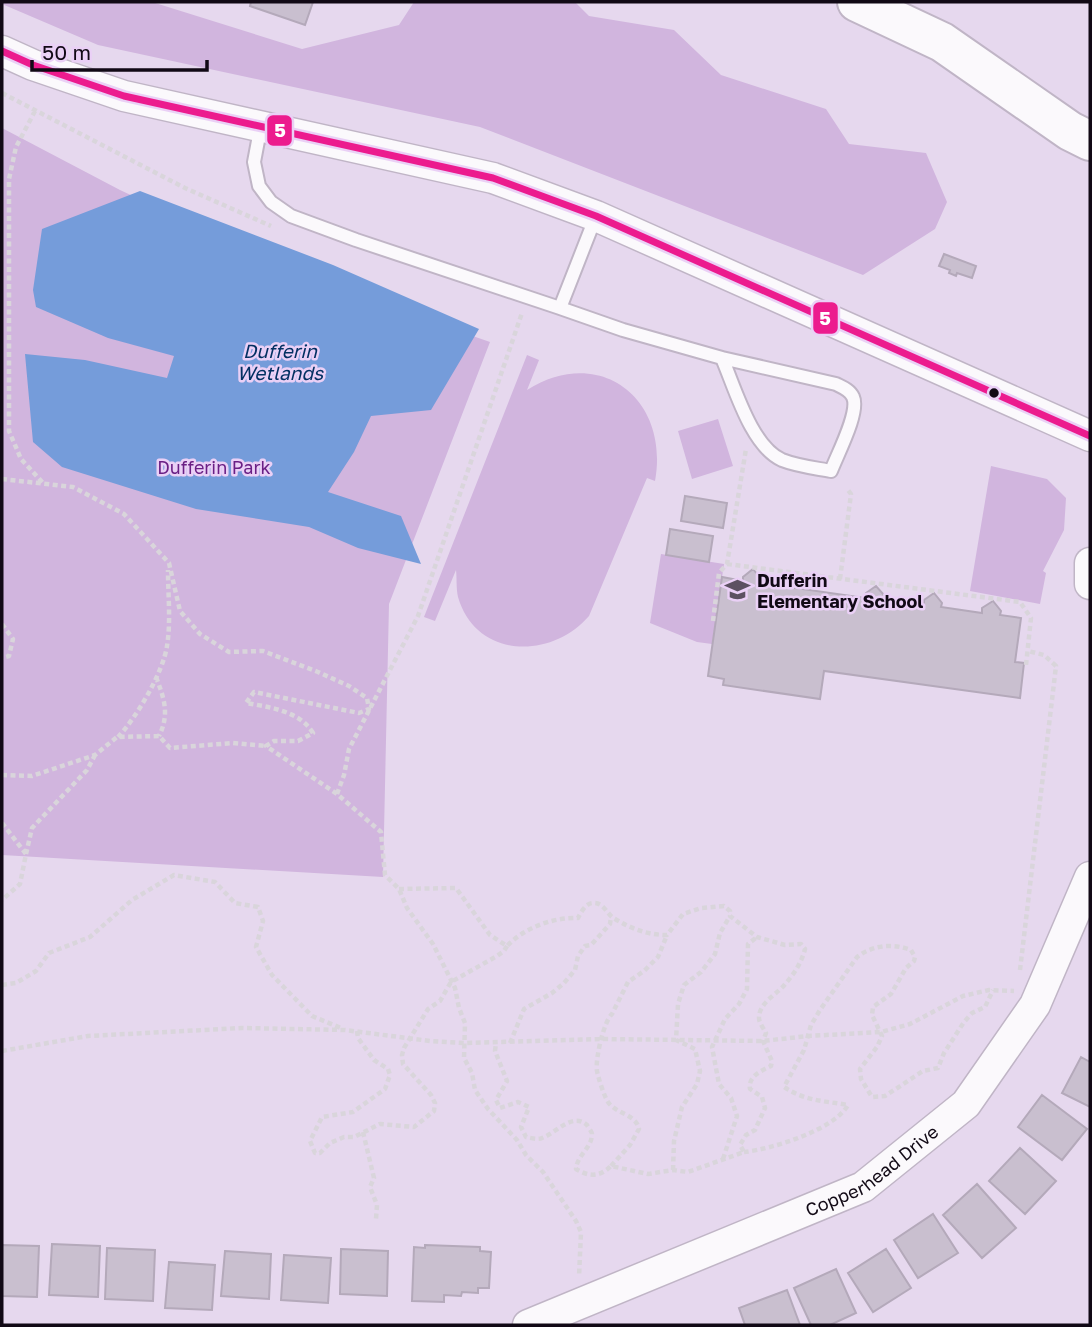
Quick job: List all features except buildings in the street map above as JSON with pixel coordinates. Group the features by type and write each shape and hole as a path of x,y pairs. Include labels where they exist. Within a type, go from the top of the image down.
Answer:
{"highway":[{"path":"857,2 942,42 1080,136 1090,164"}],"street":[{"path":"2,51 33,65 124,96 494,178 596,216 1090,436"},
{"path":"1090,563 1090,584"},
{"name":"Copperhead Drive","path":"528,1325 863,1187 966,1104 1035,1006 1090,877"}],"lane":[{"path":"261,125 254,162 259,186 271,202 291,216 623,330 847,389 853,396 855,407 831,471 782,460 766,448 750,423 723,358"},
{"path":"560,308 596,216"}],"path":[{"path":"2,93 185,188 278,229"},
{"path":"35,111 16,147 9,179 9,431 21,459 43,484"},
{"path":"2,270 8,278"},
{"path":"337,794 349,749 418,616 524,309"},
{"path":"2,380 9,378"},
{"path":"713,621 719,573 727,564 746,447"},
{"path":"2,479 73,487 124,514 169,564 180,611 200,634 229,652 263,651 318,672 349,686 367,698 369,709 359,713 254,692 246,703 277,709 307,723 313,733 298,741 274,740 266,746"},
{"path":"840,579 851,494 848,490"},
{"path":"2,775 32,776 95,755 128,726 156,677 167,648 169,564"},
{"path":"727,564 1020,602 1031,618 1026,665"},
{"path":"2,624 13,639 9,656 2,658"},
{"path":"1019,978 1056,666 1044,655 1028,651"},
{"path":"156,677 166,705 166,719 159,736"},
{"path":"117,737 159,736 170,748 233,743 266,746 337,794 381,832 385,875 399,889 407,908 441,957 452,982 465,1023 464,1058 479,1097 543,1172 581,1233 577,1305"},
{"path":"2,900 20,884 32,828 87,770 95,755"},
{"path":"2,823 26,854"},
{"path":"2,985 16,983 36,971 49,953 90,937 132,900 174,875 215,882 235,903 258,907 263,921 256,947 272,975 312,1016 345,1030"},
{"path":"399,889 456,888 490,936 507,946"},
{"path":"357,1031 358,1038 374,1060 388,1069 388,1081 385,1089 353,1112 322,1117 310,1142 315,1153 320,1153 330,1143 380,1124 414,1126 434,1111 435,1103 431,1095 403,1064 402,1055 428,1009 440,1001 452,982 504,951 517,936 556,918 578,918 592,902 600,904 611,917 649,935 667,935"},
{"path":"496,1043 495,1051 508,1081 496,1100 500,1108 518,1102 529,1107 521,1127 526,1138 540,1139 572,1121 583,1122 589,1126 592,1135 576,1169 597,1175 604,1173 630,1145 639,1129 635,1120 613,1108 597,1072 601,1039 608,1018 628,982 658,957 667,935 683,914 701,908 724,906 730,911 730,916 720,933 715,954 701,972 684,985 678,1004 676,1040"},
{"path":"730,916 757,937 785,945 801,944 805,949 803,959 785,985 762,1007 759,1019 766,1033 763,1041 772,1057 771,1066 753,1076 749,1085 750,1089 762,1097 765,1108 755,1130 743,1139 740,1145 744,1152"},
{"path":"510,1043 524,1009 564,983 575,970 578,956 610,923 611,917"},
{"path":"723,1160 737,1116 731,1098 719,1084 717,1068 713,1062 713,1041 747,989 748,944 757,937"},
{"path":"611,1166 648,1174 673,1170 688,1172 744,1152 783,1142 821,1127 844,1113 848,1105 819,1102 784,1087 804,1050 820,1010 857,957 874,948 901,947 911,950 915,957 891,994 873,1007 873,1015 881,1032 877,1047 860,1069 861,1079 872,1097 877,1098 891,1092 923,1071 938,1068 944,1053 964,1022 972,1013 985,1007 993,990"},
{"path":"2,1051 88,1036 242,1028 345,1030 464,1043 601,1039 763,1041 881,1032 909,1024 963,996 993,990 1013,990 1035,1006"},
{"path":"673,1170 674,1141 682,1107 697,1084 700,1071 695,1049 676,1040"},
{"path":"363,1132 374,1178 370,1187 377,1205 376,1219"}],"green space":[{"path":"2,2 152,2 302,49 399,25 414,2 575,2 589,16 674,30 721,75 826,109 849,144 926,153 947,202 935,229 863,275 480,127 98,45"},
{"name":"Dufferin Park","path":"2,128 120,190 210,232 490,342 389,604 383,877 2,855"},
{"path":"527,355 539,360 527,390 554,377 580,373 604,377 624,388 640,404 652,426 657,452 655,481 647,478 589,616 573,630 555,640 536,646 516,646 497,642 481,632 467,617 458,597 456,570 435,621 424,617"},
{"path":"718,419 733,466 692,479 678,431"},
{"path":"991,466 1047,479 1066,498 1064,530 1043,571 1046,573 1040,604 970,591"},
{"path":"661,554 724,564 712,644 697,642 650,623"}],"water":[{"name":"Dufferin Wetlands","path":"140,191 333,265 479,329 431,410 371,416 354,452 328,492 401,516 421,564 358,548 309,527 196,509 62,467 33,442 25,354 85,360 167,378 174,356 108,338 36,307 33,290 42,229"}],"transit line":[{"name":"5","path":"2,51 33,65 124,96 493,178 596,216 1090,436"}],"place":[{"name":"Dufferin Elementary School","path":"737,590"}]}
